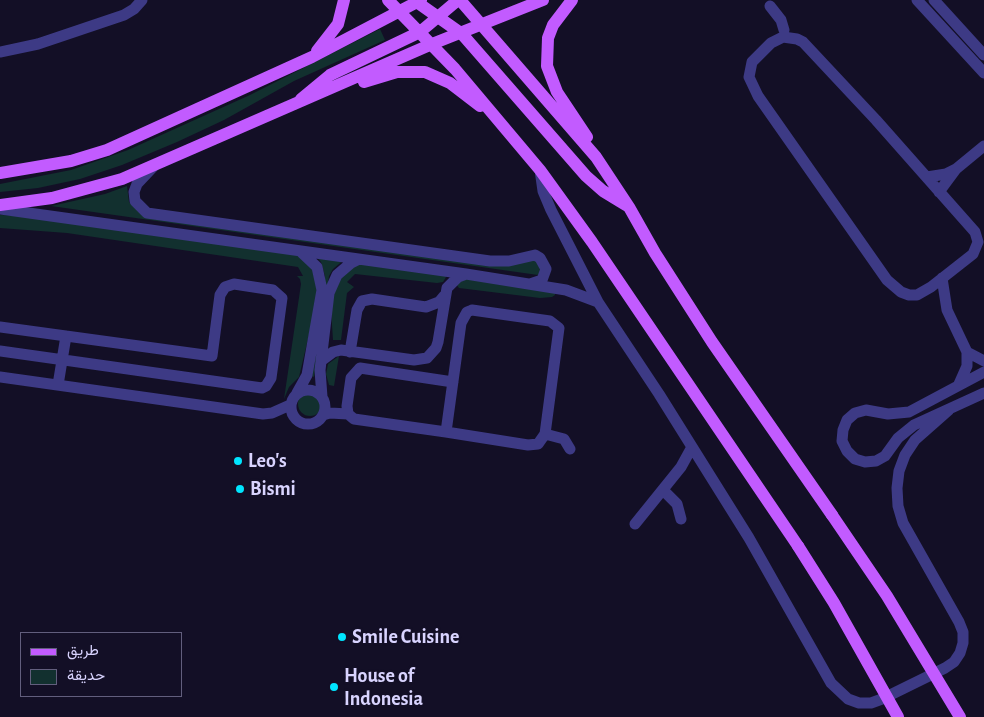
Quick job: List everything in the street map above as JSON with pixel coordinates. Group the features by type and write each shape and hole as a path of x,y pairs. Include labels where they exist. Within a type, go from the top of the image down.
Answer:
{"main road":[{"path":"312,56 338,24 344,0"},
{"path":"388,0 432,44 499,120 540,170 592,242 798,546 834,603 898,717"},
{"path":"296,104 312,88 330,75 420,32 459,0 483,25 596,157 629,207 702,327 897,612 960,717"},
{"path":"0,205 52,198 88,190 155,165 432,44 462,34 543,0"},
{"path":"572,0 553,25 548,38 547,66 557,92 583,128 596,157"},
{"path":"0,173 71,161 107,150 312,56 417,1 462,34 586,176 604,191 629,207"},
{"path":"330,90 397,72 424,72 450,83 499,120"}],"street":[{"path":"114,17 133,0"},
{"path":"0,52 38,44 129,13 142,0"},
{"path":"917,0 984,73"},
{"path":"934,0 984,54"},
{"path":"770,6 781,20 784,30"},
{"path":"784,30 794,32 927,177 981,241 973,254 960,262 931,288 917,295 908,295 901,292 887,280 758,96 746,83 743,69 749,57 784,30"},
{"path":"764,46 783,37 797,39 808,47"},
{"path":"927,177 946,174 956,169 984,146"},
{"path":"155,165 137,184 134,192 135,201 147,213 490,261 510,261 535,255 540,258 546,269 542,280 530,284"},
{"path":"939,192 956,169"},
{"path":"540,170 543,191 550,210 598,302 692,447 753,546 831,683 848,699 859,703 871,703 945,668 960,653 963,643 959,622 903,523 898,506 897,488 899,471 905,455 915,440 949,410"},
{"path":"0,209 466,274 577,293 598,302"},
{"path":"960,262 969,250 971,241 963,220"},
{"path":"0,376 263,414 272,413 290,405 306,375 322,290 316,266 299,250"},
{"path":"323,416 323,399 320,383 321,360 332,283 343,268 360,259"},
{"path":"350,352 357,310 362,301 372,300 426,307 439,302 452,282 466,274"},
{"path":"942,278 947,310"},
{"path":"0,327 212,356 220,295 225,287 234,284 273,290 282,298 271,378 266,386 262,388 0,351"},
{"path":"931,288 947,310 967,352 967,366 959,384"},
{"path":"321,360 333,352 350,352 414,360 427,358 436,348 438,342 444,296"},
{"path":"297,393 311,390 323,399 347,410 354,419 528,445 538,444 545,434 559,332 559,328 554,322 478,310 467,312 461,323 446,432"},
{"path":"58,385 66,336"},
{"path":"967,352 984,361"},
{"path":"347,410 352,378 360,368 453,382"},
{"path":"984,372 909,412 888,414 866,410 856,413 845,425 842,441 847,451 855,459 865,462 876,461 885,456 905,431 914,425 984,393"},
{"path":"290,405 292,414 303,424 317,422 323,416 330,413 347,410"},
{"path":"545,434 564,439 570,450"},
{"path":"634,524 681,467 692,447"},
{"path":"681,467 701,462"},
{"path":"663,490 677,504 682,519"}],"green space":[{"path":"380,29 385,40 294,81 224,120 177,142 122,165 80,179 38,188 0,192 0,184 71,170 128,150 250,95"},
{"path":"127,186 129,202 141,214 490,263 528,257 539,262 540,272 538,275 51,206 105,194"},
{"path":"0,215 30,216 302,254 319,278 316,305 299,377 289,387 284,399 301,284 297,276 303,276 298,267 67,233 0,228"},
{"path":"313,253 345,259 333,269 329,276 314,377 312,376 325,276 321,262"},
{"path":"356,262 449,272 443,282 437,283 355,274 347,282 354,287 347,293 341,340 333,340 331,310 334,285"},
{"path":"460,278 555,288 555,295 540,298 459,288 456,284"},
{"path":"339,356 334,386 329,385 326,374 328,364"},
{"path":"310,392 318,396 322,404 318,412 310,416 302,412 298,404 302,396"}],"place":[{"name":"Leo's","path":"238,461"},
{"name":"Bismi","path":"240,489"},
{"name":"Smile Cuisine","path":"342,637"},
{"name":"House of Indonesia","path":"334,687"}]}
